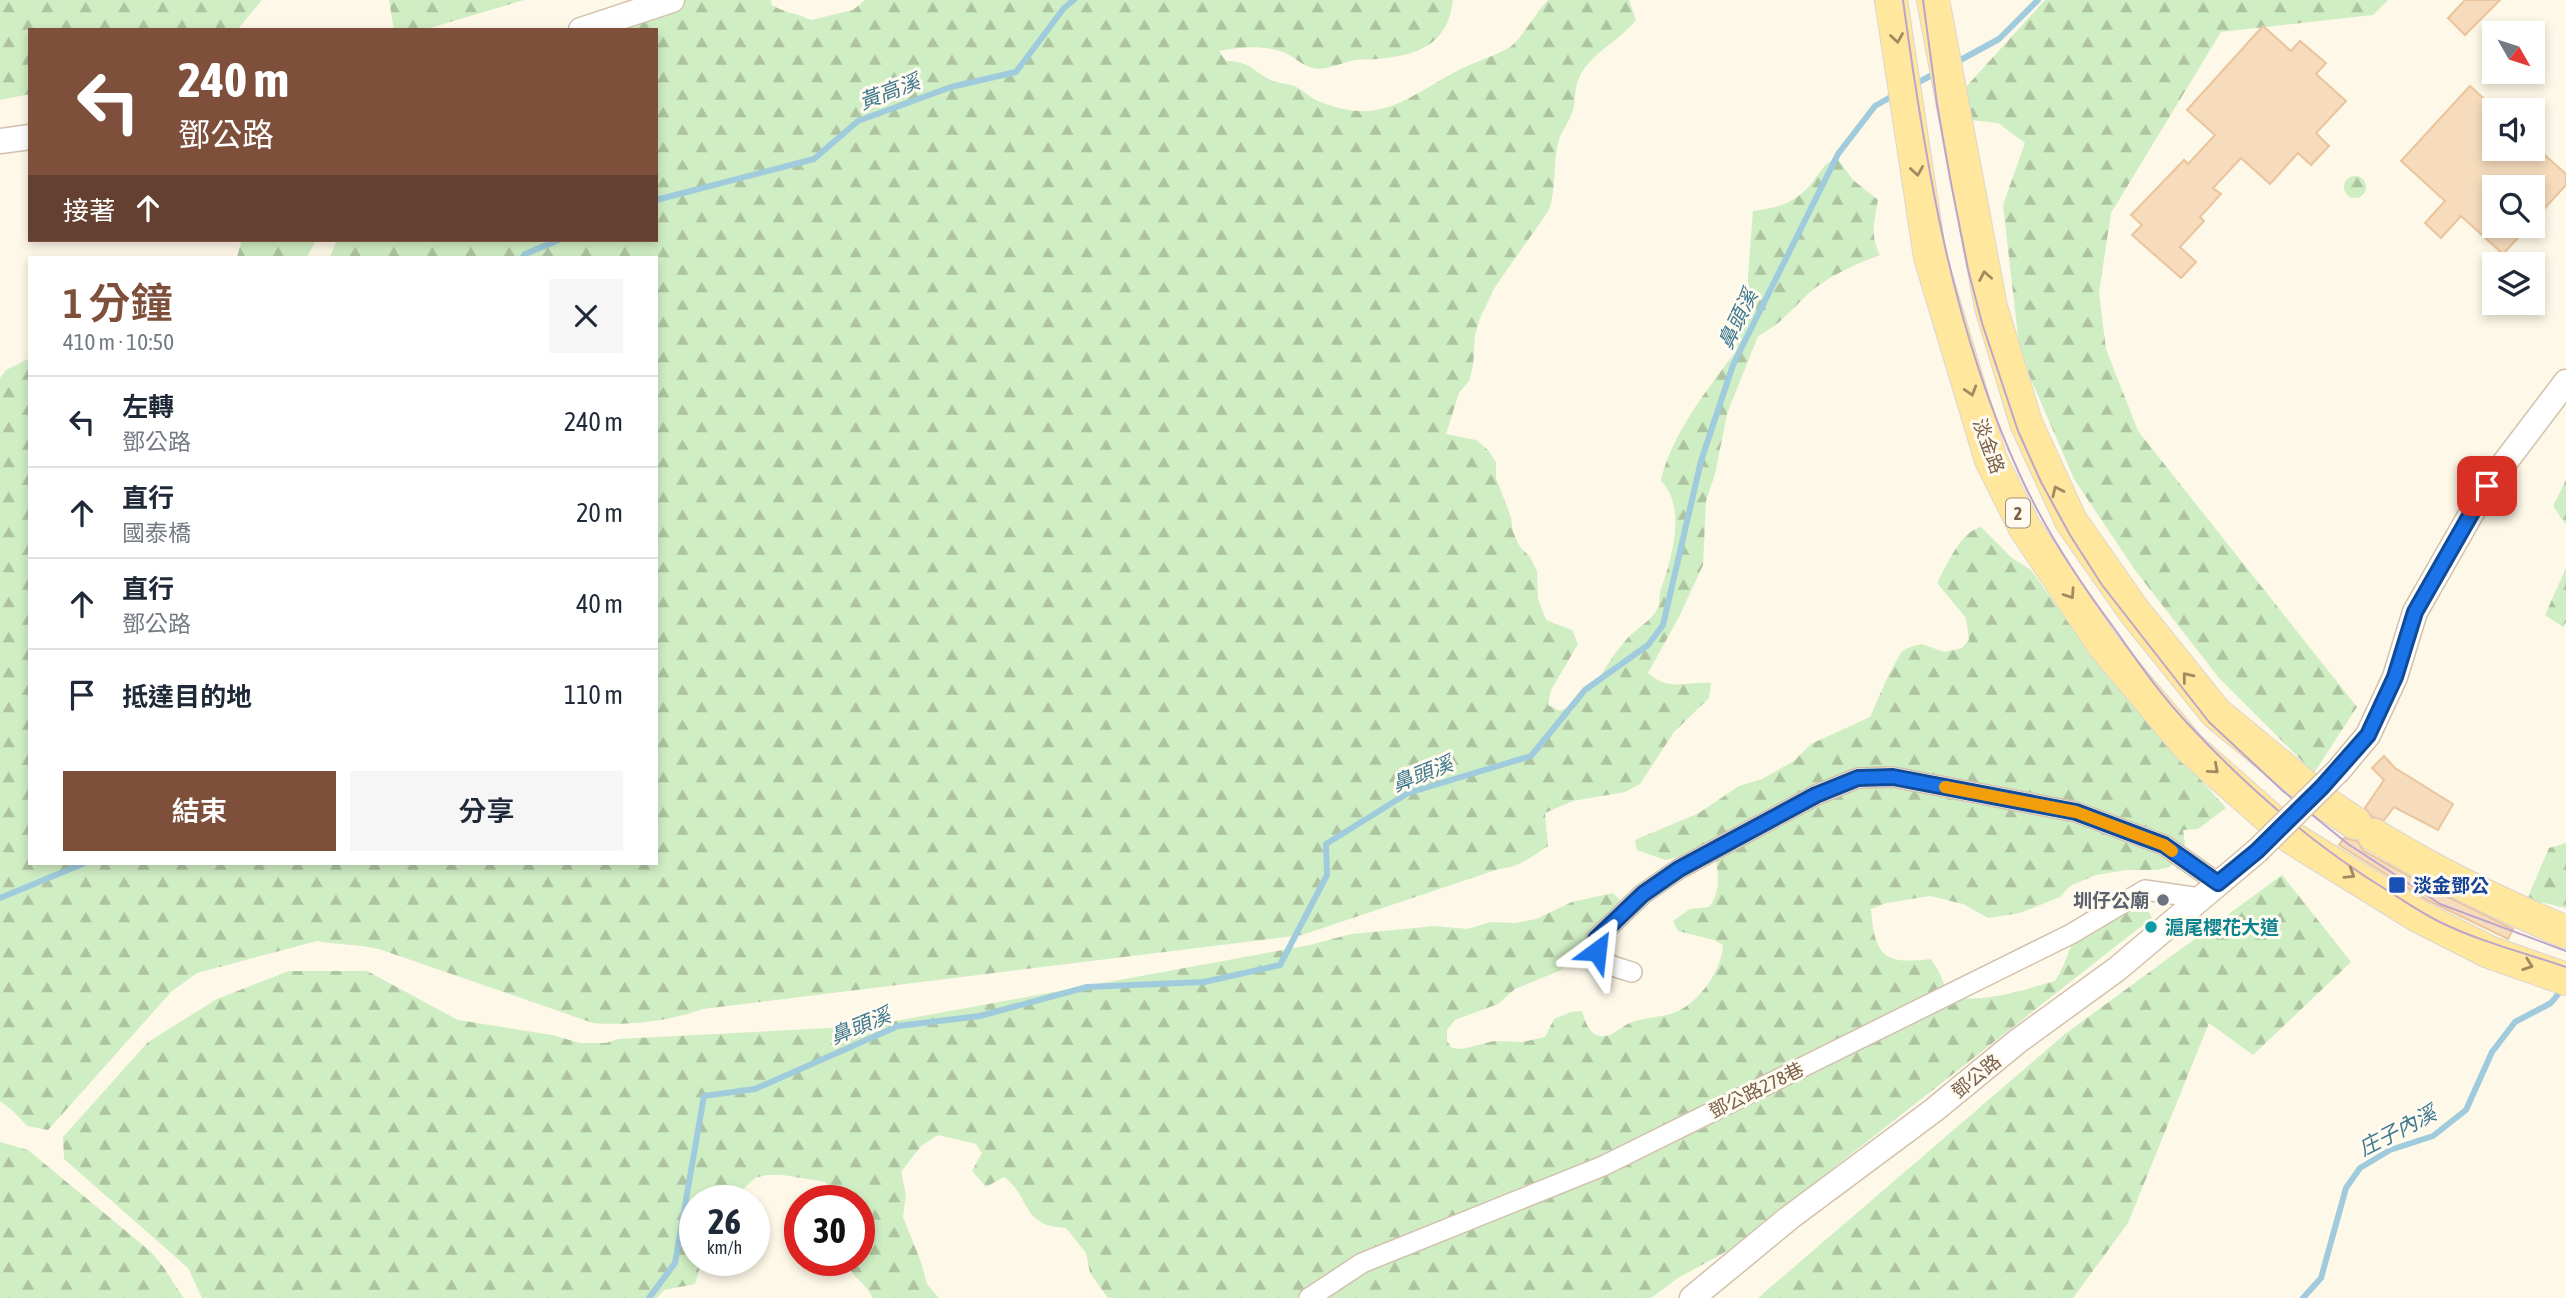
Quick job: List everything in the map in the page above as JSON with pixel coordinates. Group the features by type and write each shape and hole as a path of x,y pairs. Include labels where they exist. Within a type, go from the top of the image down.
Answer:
{"main road":[{"name":"淡金路","path":"1891,0 1930,257 1991,460 2025,528 2104,646 2180,737 2292,838 2418,916 2489,952 2566,979"},
{"name":"2","path":"1933,0 1991,307 2026,423 2071,521 2134,611 2216,713 2328,805 2364,829 2417,862 2504,906 2566,932"}],"street":[{"path":"587,28 672,0"},
{"path":"0,141 28,137"},
{"name":"鄧公路","path":"1692,1298 1789,1218 1934,1110 2018,1041 2117,970 2257,851 2338,771 2368,735 2395,677 2415,612 2487,486 2566,382"},
{"path":"1632,972 1607,965 1597,951 1596,939 1643,894 1679,869 1816,795 1858,778 1893,777 2076,812 2164,845 2209,890"},
{"name":"鄧公路278巷","path":"1309,1298 1362,1263 1603,1166 2071,934 2145,890 2209,890"}],"green space":[{"path":"0,0 262,0 239,28 28,28 28,94 0,100"},
{"path":"389,0 524,0 430,28 394,28"},
{"path":"666,0 771,0 772,5 777,8 811,20 853,10 865,0 1453,0 1445,28 1437,38 1405,55 1355,60 1317,69 1308,67 1283,52 1267,48 1219,51 1226,61 1247,65 1266,78 1297,87 1316,100 1338,108 1358,111 1391,106 1465,67 1507,49 1548,0 1629,0 1636,20 1591,61 1579,78 1573,110 1560,136 1557,149 1549,210 1495,287 1480,318 1469,381 1459,393 1446,434 1476,440 1488,450 1496,462 1496,478 1511,517 1513,532 1537,571 1538,599 1546,620 1572,630 1578,644 1551,690 1548,705 1560,711 1589,691 1620,647 1653,616 1659,605 1675,533 1674,504 1661,481 1682,430 1736,351 1738,336 1749,306 1748,275 1753,211 1780,206 1795,199 1808,188 1826,165 1837,158 1853,180 1878,200 1874,235 1880,255 1833,276 1808,294 1779,322 1758,336 1727,414 1715,474 1706,501 1703,565 1679,617 1648,673 1671,684 1711,683 1709,698 1674,732 1640,784 1625,792 1573,801 1545,813 1548,846 1525,861 1302,935 703,1009 649,1022 620,1024 593,1023 379,949 317,941 197,973 171,992 48,1130 27,1126 0,1101 0,378 6,370 28,359 28,865 658,865 658,256 330,256 336,242 658,242 658,28 586,28"},
{"path":"2045,0 2388,0 2373,15 2221,32 2111,213 2099,293 2106,349 2138,431 2357,707 2314,773 2219,678 2135,570 2074,479 2020,354 2003,205 2025,143 1998,123 1970,120 1966,87"},
{"path":"2355,176 2365,183 2366,187 2359,197 2355,198 2345,191 2344,187 2351,177"},
{"path":"241,242 315,242 308,256 237,256"},
{"path":"2566,480 2566,525 2553,506"},
{"path":"1981,527 2012,558 2031,570 2102,670 2226,808 2198,829 2183,830 2185,844 2180,856 2170,867 2096,875 2070,886 2060,897 2020,913 1988,918 1963,904 1930,896 1886,903 1871,909 1875,937 1884,954 1901,960 1930,959 1949,996 1962,998 2002,995 2055,981 2084,914 2100,899 2116,894 2131,895 2142,902 2153,920 2139,928 1729,1250 1678,1278 1651,1298 1108,1298 1090,1273 1086,1253 1066,1228 1046,1225 1037,1219 1004,1177 986,1187 972,1171 982,1153 976,1144 938,1135 921,1146 901,1172 906,1194 903,1217 927,1284 939,1298 873,1298 855,1276 875,1276 875,1185 827,1185 826,1182 766,1175 755,1178 748,1185 679,1185 679,1276 697,1276 695,1284 664,1290 657,1298 202,1298 188,1268 64,1159 63,1137 148,1042 217,999 289,971 367,971 458,1020 552,1035 580,1043 606,1043 618,1039 868,1026 1310,945 1351,934 1435,926 1467,929 1491,922 1515,923 1536,919 1572,902 1613,893 1620,900 1622,909 1593,946 1559,971 1515,989 1498,1004 1455,1020 1447,1030 1447,1041 1452,1048 1462,1049 1494,1041 1523,1042 1545,1037 1554,1019 1582,1011 1593,1033 1608,1035 1630,1023 1673,1013 1691,1003 1707,985 1722,955 1723,945 1714,940 1678,931 1673,921 1690,909 1709,907 1713,900 1718,886 1714,848 1665,860 1637,850 1635,840 1699,813 1739,786 1762,779 1794,761 1811,744 1870,717 1902,651 1922,644 1944,652 1962,648 1969,640 1966,618 1937,583 1960,542 1973,530"},
{"path":"2566,568 2566,622 2563,627 2545,615"},
{"path":"2566,843 2566,908 2527,899 2549,848"},
{"path":"2282,875 2351,962 2253,1055 2209,1023 2128,1223 2073,1298 1758,1298 2065,1034"},
{"path":"0,1142 28,1150 150,1251 184,1298 0,1298"}],"building":[{"path":"2465,0 2500,0 2465,35 2448,18"},
{"path":"2263,26 2291,51 2300,41 2326,63 2316,74 2346,101 2316,133 2329,146 2311,165 2298,153 2270,184 2241,158 2213,188 2221,194 2200,217 2204,221 2180,247 2196,262 2181,278 2132,235 2142,225 2131,215 2184,160 2188,164 2215,135 2187,110"},
{"path":"2470,86 2483,98 2482,161 2545,161 2545,155 2566,174 2566,185 2545,208 2545,175 2482,175 2482,235 2461,216 2441,238 2425,223 2445,201 2401,161"},
{"path":"2485,238 2518,238 2505,252 2501,252"},
{"path":"2384,756 2395,768 2453,804 2438,830 2394,807 2384,820 2372,817 2365,808 2384,780 2372,768"},
{"path":"2344,838 2357,841 2364,851 2513,929 2508,939 2427,900 2339,845"}],"waterway":[{"name":"黃高溪","path":"658,199 814,159 858,121 951,87 1016,72 1064,8 1074,0"},
{"name":"鼻頭溪","path":"1955,63 1999,39 2038,0"},
{"name":"鼻頭溪","path":"1915,84 1936,73"},
{"name":"鼻頭溪","path":"649,1298 675,1263 704,1096 755,1089 898,1026 980,1016 1087,987 1204,982 1280,965 1327,875 1326,844 1408,793 1531,756 1585,690 1648,645 1663,625 1701,461 1733,365 1838,154 1875,106 1896,94"},
{"name":"黃高溪","path":"524,256 554,242"},
{"name":"黃高溪","path":"0,898 80,865"},
{"name":"庄子內溪","path":"2303,1298 2321,1278 2346,1188 2360,1168 2390,1150 2433,1136 2466,1110 2492,1052 2515,1022 2551,1003 2563,988"}],"tram line":[{"path":"1903,0 1931,181 1958,300 1975,359 2019,473 2051,534 2087,591 2180,716 2237,774 2286,818 2365,877 2436,920 2488,942 2566,967"},
{"path":"1923,0 1950,178 1982,323 2018,431 2041,482 2102,585 2209,722 2283,791 2348,844 2440,904 2566,951"}],"slow traffic":[{"path":"1945,787 2076,812 2164,845 2172,851"}],"place":[{"name":"淡金鄧公","path":"2397,885"},
{"name":"圳仔公廟","path":"2163,900"},
{"name":"滬尾櫻花大道","path":"2151,927"}],"route":[{"path":"1597,951 1596,939 1643,894 1679,869 1816,795 1858,778 1893,777 2076,812 2164,845 2218,883 2257,851 2322,787 2368,735 2395,677 2415,612 2487,486"}]}
